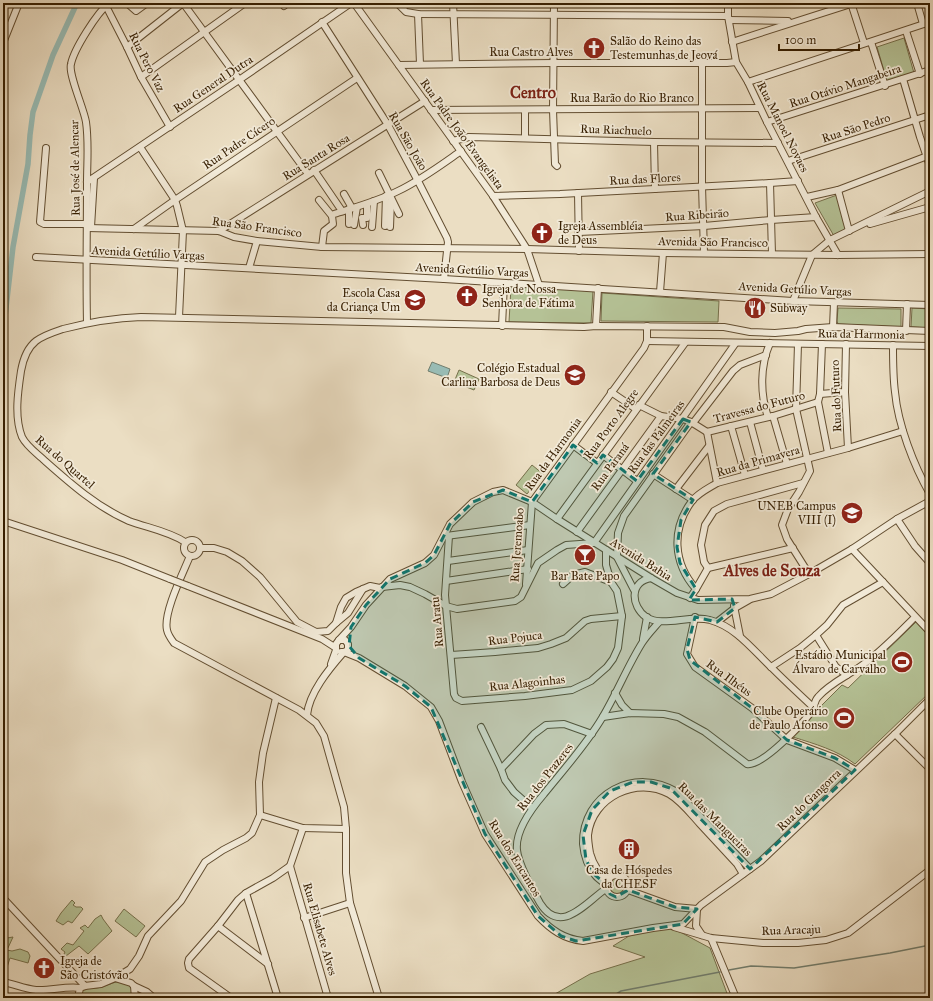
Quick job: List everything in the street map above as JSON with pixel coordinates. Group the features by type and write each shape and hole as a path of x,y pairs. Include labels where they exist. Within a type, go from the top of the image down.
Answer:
{"street":[{"path":"3,43 19,3"},
{"path":"126,3 136,11 147,3"},
{"path":"127,47 183,3 276,131 342,211"},
{"path":"140,77 245,3"},
{"name":"Rua General Dutra","path":"87,182 351,3"},
{"name":"Rua Padre João Evangelista","path":"354,3 493,196 527,250 539,285"},
{"path":"397,3 406,12 418,14 728,18 794,21"},
{"path":"453,3 456,64"},
{"path":"554,3 553,110 555,164 557,166"},
{"name":"Rua Manoel Novaes","path":"728,3 728,18 736,62 748,82 816,217 838,255"},
{"path":"732,42 852,3 885,86"},
{"path":"917,3 923,24"},
{"name":"Rua Pero Vaz","path":"107,5 140,77 170,126"},
{"name":"Rua José de Alencar","path":"88,227 88,146 86,127 84,111 70,65 76,51 107,5"},
{"path":"418,14 420,64"},
{"name":"Rua São João","path":"322,22 388,125 447,238 444,279"},
{"path":"748,82 930,22"},
{"path":"906,31 920,74"},
{"name":"Rua Castro Alves","path":"398,65 736,62"},
{"path":"702,63 701,109 704,253"},
{"name":"Rua Otávio Mangabeira","path":"767,122 885,86 930,70"},
{"name":"Rua Padre Cícero","path":"134,228 276,131 357,78"},
{"path":"903,79 930,166"},
{"name":"Rua Santa Rosa","path":"219,231 425,101"},
{"name":"Rua Barão do Rio Branco","path":"431,110 760,108"},
{"path":"525,110 525,138"},
{"name":"Rua São Pedro","path":"788,161 930,115"},
{"name":"Rua Riachuelo","path":"453,141 469,137 654,142 778,143"},
{"path":"654,142 656,189"},
{"path":"140,147 174,200 177,206 183,231 179,317"},
{"name":"Rua São Francisco","path":"46,148 40,218 40,222 44,224 183,231 219,231 234,237 256,241 322,247 447,248"},
{"path":"332,216 342,211 389,197 418,180 461,151"},
{"path":"807,198 838,190 928,156"},
{"path":"379,173 389,197 399,214"},
{"name":"Rua José de Alencar","path":"86,323 86,260 88,227 94,178"},
{"name":"Rua das Flores","path":"493,196 656,189 770,183 798,180"},
{"path":"770,183 772,254"},
{"path":"838,190 851,230"},
{"path":"792,301 812,255 830,240 930,192"},
{"path":"578,193 579,251"},
{"path":"344,194 353,208 351,224"},
{"path":"388,227 389,197"},
{"path":"319,200 332,216 333,224 324,232 322,247"},
{"path":"372,227 374,201"},
{"path":"363,225 362,218 367,218 367,204"},
{"path":"851,230 930,207"},
{"name":"Rua Ribeirão","path":"579,232 704,226 816,217"},
{"path":"249,268 256,241"},
{"name":"Avenida São Francisco","path":"447,248 812,255 930,254"},
{"path":"660,292 663,253"},
{"name":"Avenida Getúlio Vargas","path":"36,257 444,279 792,301 930,304"},
{"path":"502,326 504,283"},
{"path":"596,326 598,288"},
{"path":"833,327 834,303"},
{"path":"906,330 907,304"},
{"path":"86,323 114,318 179,317 221,320 584,328 596,326 724,327 750,332 775,333 833,327 930,331"},
{"name":"Rua do Quartel","path":"86,323 45,335 34,342 27,352 22,366 19,384 19,428 26,443 82,493 108,510 127,520 172,534 185,542"},
{"path":"647,326 647,341"},
{"name":"Rua da Harmonia","path":"339,641 381,587 390,579 425,563 434,555 446,536 450,524 473,502 493,492 507,490 532,502 644,348 647,341 735,344 770,343 930,346"},
{"name":"Rua Porto Alegre","path":"557,520 685,343"},
{"path":"770,343 764,365 762,392 763,404 771,416 787,464"},
{"name":"Rua das Palmeiras","path":"594,543 735,344"},
{"path":"798,344 796,409 810,471 788,509 782,525 793,548 809,574"},
{"path":"822,344 820,394 818,402 828,453"},
{"name":"Rua do Futuro","path":"846,344 845,392 848,448"},
{"path":"893,346 895,394 903,431 920,477 930,494"},
{"name":"Rua das Palmeiras","path":"616,556 618,533 624,516 653,474 733,371 740,365 766,354"},
{"path":"611,392 638,407 661,416 683,419 692,422 707,432 717,483"},
{"name":"Travessa do Futuro","path":"820,394 845,392"},
{"name":"Travessa do Futuro","path":"707,432 750,422 818,402"},
{"name":"Rua Paraná","path":"577,532 661,416"},
{"path":"750,422 763,470"},
{"path":"731,426 745,475"},
{"name":"Rua da Primavera","path":"696,589 690,582 680,563 677,547 678,531 681,520 692,500 702,492 717,483 848,448 903,431"},
{"path":"573,445 597,463"},
{"path":"676,489 709,446"},
{"path":"603,455 637,481"},
{"path":"653,474 692,500"},
{"path":"708,568 704,562 701,545 705,525 714,511 727,504 803,483"},
{"name":"Avenida Bahia","path":"532,502 557,520 651,578 677,593 698,600 750,599 771,594 852,549 930,501"},
{"name":"Rua Jeremoabo","path":"525,590 528,569 532,502"},
{"path":"897,520 915,546 930,563"},
{"path":"3,521 122,560 322,640 344,653"},
{"path":"446,536 530,525"},
{"name":"Rua Aratu","path":"446,536 448,561 446,606 454,694 456,698 462,701"},
{"path":"192,539 197,541 201,548 199,553 195,556 190,556 185,552 185,542 192,539"},
{"path":"336,623 341,607 346,598 370,586 381,587 400,585 426,594 446,606 457,609 515,601 521,597 538,563 566,545 594,543"},
{"path":"201,548 214,548 227,552 242,561 260,577 297,622 316,632 328,631 348,613 362,589"},
{"path":"690,598 708,568 793,548"},
{"path":"852,549 930,632"},
{"path":"448,561 528,550"},
{"name":"Rua Alagoinhas","path":"462,701 525,696 572,690 591,681 607,667 616,654 618,648 622,616 617,591 611,582 606,565 606,550"},
{"path":"190,556 166,621 167,630 174,643 299,710 316,723 324,736 344,807 346,828 346,873 350,903 379,998"},
{"path":"616,556 634,590 634,597 637,606 647,617 659,622 695,617 718,622 740,636 814,708"},
{"path":"528,558 532,562 538,563"},
{"path":"446,581 528,569"},
{"path":"563,584 573,575 585,572 611,582"},
{"path":"634,590 639,583 651,578"},
{"path":"771,667 816,636 843,605 883,582"},
{"path":"732,599 740,636"},
{"name":"Avenida Bahia","path":"718,622 735,608 750,599"},
{"name":"Rua Pojuca","path":"451,655 538,648 566,638 585,621 622,616"},
{"name":"Rua dos Prazeres","path":"643,641 647,617"},
{"name":"Rua Ilhéus","path":"695,617 687,649 687,654 695,667 752,708 787,740 836,758 855,770"},
{"path":"603,717 630,713 664,714 678,717 705,732 744,762 751,765 787,740 814,708 817,697 865,664 915,617"},
{"name":"Rua dos Prazeres","path":"607,884 576,913 568,917 560,917 550,914 541,904 521,864 517,850 520,830 532,808 592,734 603,717 643,641 659,622"},
{"path":"299,710 308,704 330,668 348,650 351,626"},
{"path":"816,636 836,668 847,675"},
{"path":"322,640 344,640 348,645"},
{"path":"330,668 336,649 336,644 339,641"},
{"name":"Rua dos Encantos","path":"348,645 359,658"},
{"name":"Rua dos Encantos","path":"344,653 359,658 405,686 431,707 439,721 462,782 485,834 538,916 548,927 561,936 583,941 683,924 697,909"},
{"path":"615,693 622,705 630,713"},
{"path":"3,982 36,990 55,989 69,986 82,987 101,984 116,978 130,968 139,956 148,936 181,901 205,862 252,833 260,815 259,782 263,753 276,698"},
{"name":"Rua do Gangorra","path":"697,909 700,905 761,861 930,699"},
{"path":"307,715 308,704"},
{"path":"501,769 534,734 546,725 564,724 592,734"},
{"path":"481,728 505,780 514,792 532,808"},
{"path":"895,734 930,769"},
{"name":"Rua das Mangueiras","path":"607,884 595,875 584,847 583,835 594,811 604,796 611,794 621,785 633,785 650,782 658,786 670,788 676,792 737,864 743,874"},
{"path":"260,815 302,828 346,828"},
{"name":"Rua das Mangueiras","path":"697,816 750,869"},
{"path":"231,998 189,968 189,959 218,926 238,900 246,893 274,878 290,866 302,828"},
{"name":"Rua Elisabete Alves","path":"290,866 328,998"},
{"name":"Rua Aracaju","path":"673,926 711,938 798,943 826,940 848,933 930,870"},
{"path":"613,876 621,876 627,882 628,890 623,896 616,897 610,894 607,884 613,876"},
{"path":"628,890 675,908 697,909 696,926 702,936"},
{"path":"246,893 278,998"},
{"path":"3,898 82,987"},
{"path":"304,918 350,903"},
{"path":"218,926 268,964"},
{"path":"711,938 736,998"},
{"path":"130,968 136,998 147,992"},
{"path":"116,978 133,984 154,998"},
{"path":"78,998 82,987"}],"highlighted area":[{"path":"683,419 691,422 653,474 693,500 681,520 677,547 680,563 696,589 689,600 732,599 735,608 717,622 695,617 687,649 690,660 752,708 787,740 835,758 855,770 750,869 670,788 651,782 633,782 610,791 592,810 583,835 586,860 595,875 607,885 610,894 616,897 628,890 675,907 697,909 683,924 576,941 561,936 538,916 485,834 431,707 405,686 359,658 349,646 351,627 366,605 390,579 425,563 434,555 450,524 473,502 503,490 532,502 573,445 597,463 603,455 637,481"}],"green space":[{"path":"904,38 914,73 887,81 877,47"},
{"path":"837,195 846,229 834,236 815,203"},
{"path":"511,287 593,290 591,323 509,322"},
{"path":"602,293 719,301 718,322 601,321"},
{"path":"838,308 901,309 901,327 838,324"},
{"path":"912,308 930,309 930,328 911,327"},
{"path":"459,370 479,379 474,390 454,382"},
{"path":"532,465 543,474 527,494 516,485"},
{"path":"916,622 930,637 930,692 855,764 833,751 793,737 842,685 848,688"},
{"path":"617,877 624,880 627,887 624,894 617,897 610,894 607,887 610,880"},
{"path":"72,900 75,903 73,905 83,909 72,923 68,921 63,925 56,921"},
{"path":"124,909 145,926 136,937 115,921"},
{"path":"101,915 112,931 88,954 79,946 66,956 64,954 65,952 61,949 67,943 73,945 84,931 80,928 85,925 88,928 95,919"},
{"path":"669,926 710,948 728,996 726,998 548,998 590,974 645,957 613,946 629,936"},
{"path":"5,931 7,933 7,938 13,937 7,950 12,951 20,949 28,952 30,956 28,963 10,958 4,977 3,965 5,958 3,957 3,932"},
{"path":"116,982 127,983 131,987 133,998 80,998 82,990 85,987 97,988"}],"water":[{"path":"432,362 450,369 447,378 428,371"}],"waterway":[{"path":"3,334 13,247 28,164 33,112 53,55 77,3"},
{"path":"729,970 751,966 794,968 890,953 930,945"},
{"path":"610,998 621,991 720,972"}],"place":[{"name":"Salão do Reino das Testemunhas de Jeová","path":"594,48"},
{"name":"Igreja Assembléia de Deus","path":"542,233"},
{"name":"Igreja de Nossa Senhora de Fátima","path":"467,296"},
{"name":"Escola Casa da Criança Um","path":"415,300"},
{"name":"Subway","path":"755,308"},
{"name":"Colégio Estadual Carlina Barbosa de Deus","path":"575,375"},
{"name":"UNEB Campus VIII (I)","path":"852,513"},
{"name":"Bar Bate Papo","path":"585,555"},
{"name":"Estádio Municipal Álvaro de Carvalho","path":"902,662"},
{"name":"Clube Operário de Paulo Afonso","path":"844,718"},
{"name":"Casa de Hóspedes da CHESF","path":"629,849"},
{"name":"Igreja de São Cristóvão","path":"44,968"}],"district":[{"name":"Centro","path":"533,92"},
{"name":"Alves de Souza","path":"772,570"}]}
